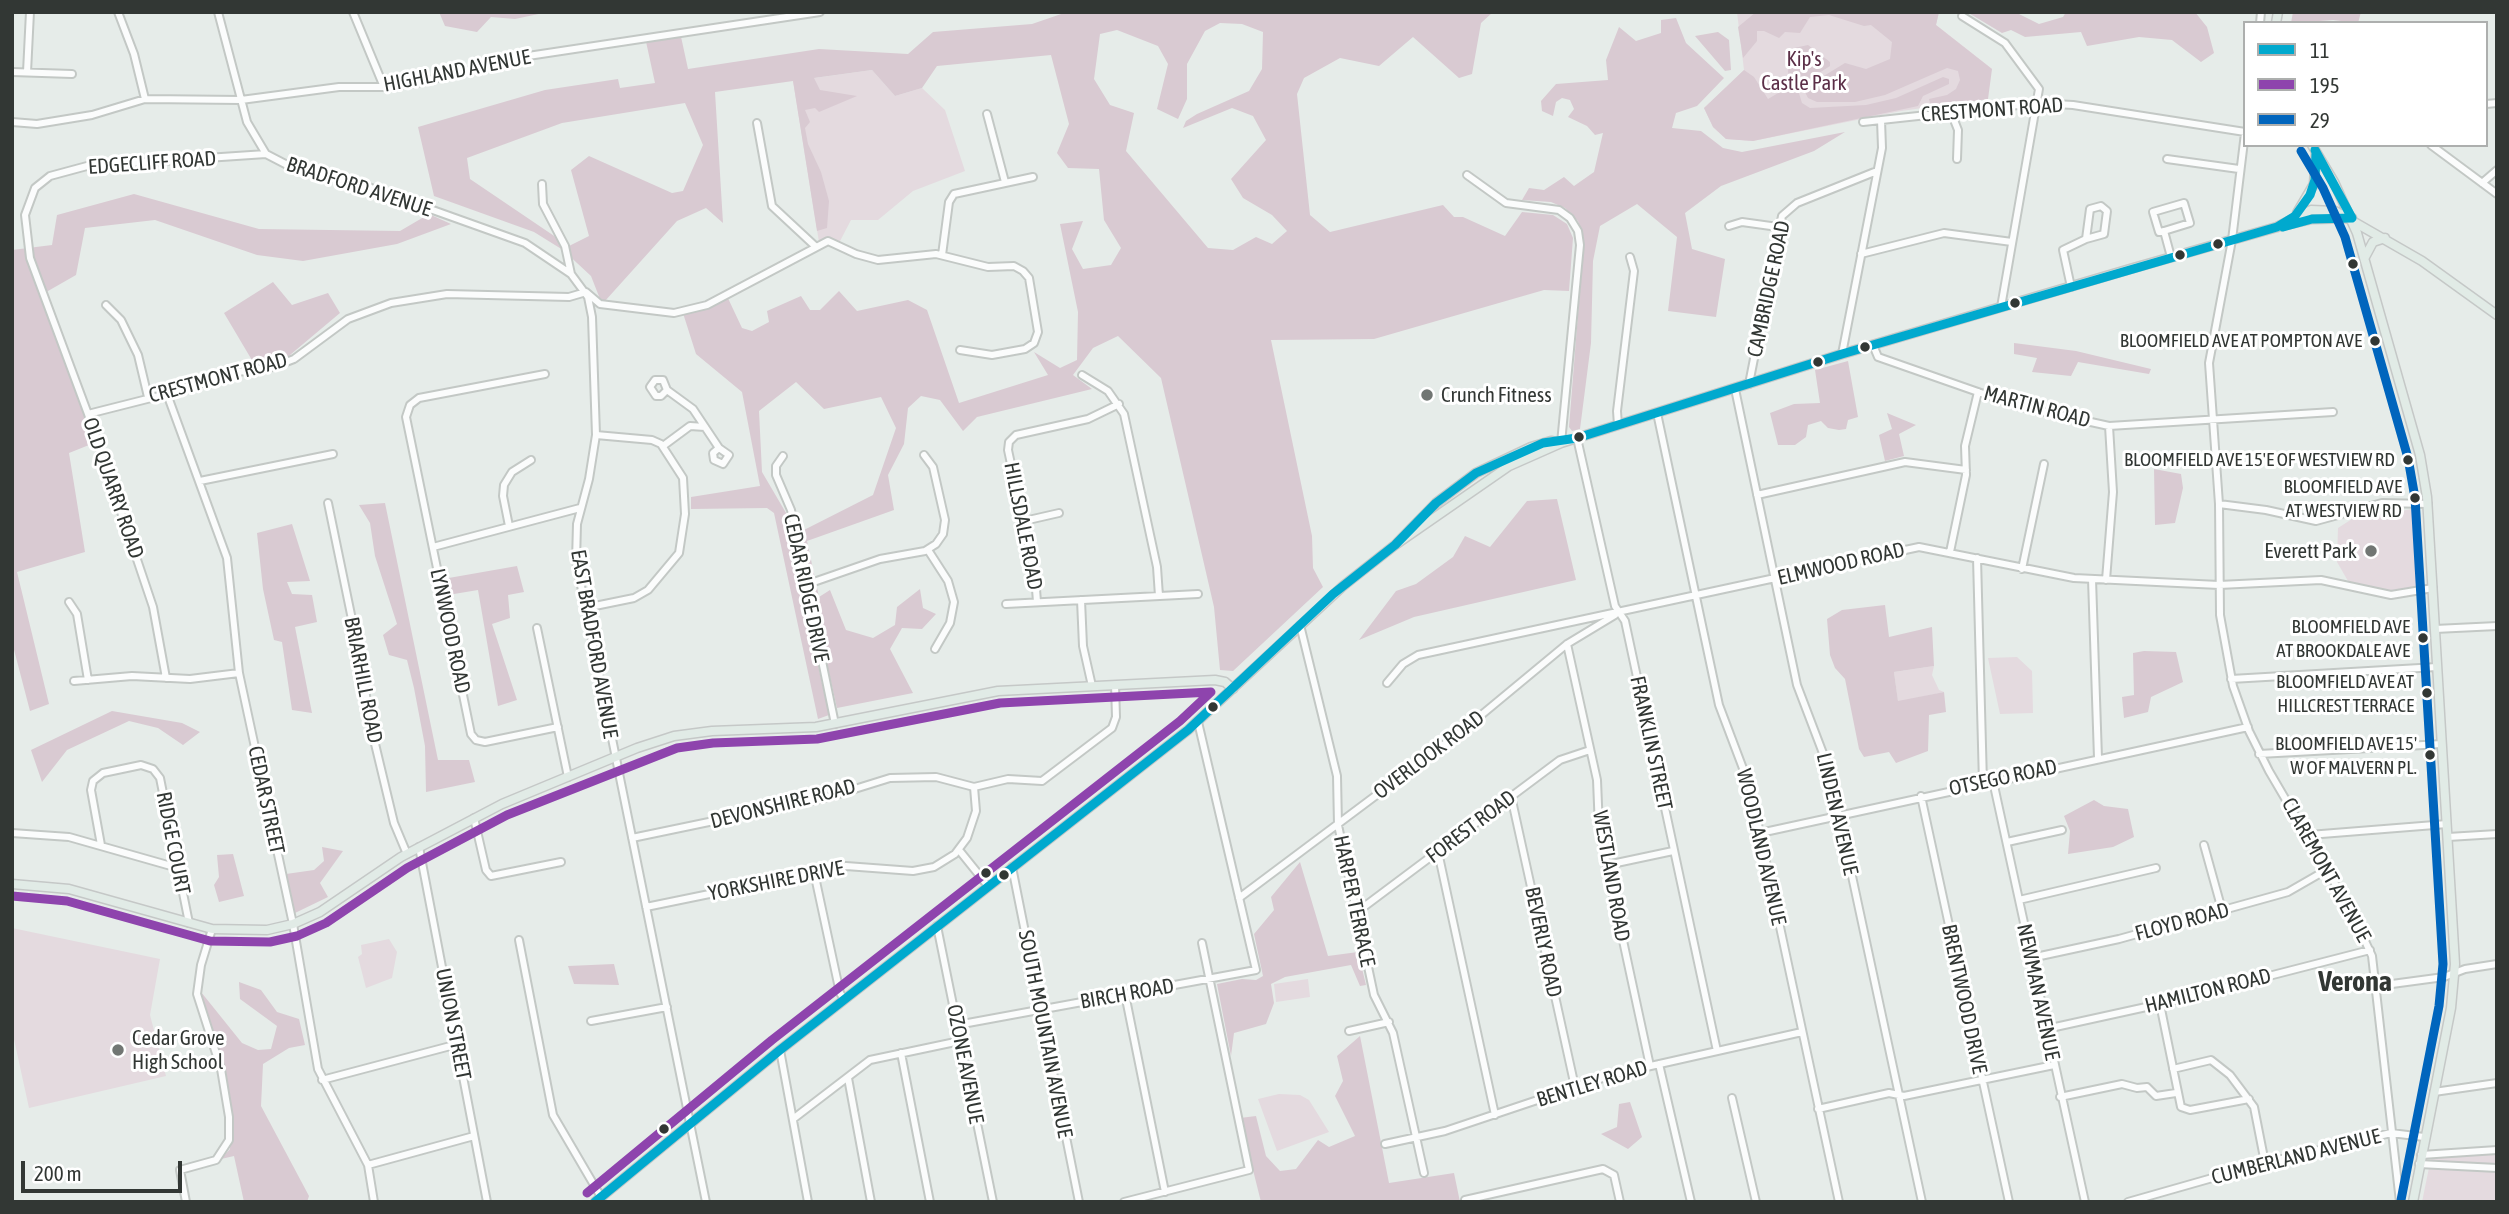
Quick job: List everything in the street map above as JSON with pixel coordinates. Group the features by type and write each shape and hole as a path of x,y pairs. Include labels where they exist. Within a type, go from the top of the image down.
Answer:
{"main road":[{"path":"2295,215 2312,190 2314,148"},
{"path":"2314,148 2353,218 2420,454 2428,504 2455,972 2413,1202"},
{"path":"2277,227 2295,215 2321,209 2353,218 2497,315"},
{"path":"598,1199 844,999 1198,722 1300,625 1395,545 1509,466 1561,443 1842,354 2171,257 2312,219 2353,218"},
{"path":"2365,257 2373,242 2385,238"},
{"path":"12,884 69,889 212,929 258,932 293,924 328,907 407,854 474,818 615,757 684,734 778,731 835,724 987,692 1214,680 1225,682 1233,689"}],"street":[{"path":"27,72 30,12"},
{"path":"118,12 134,54 145,99"},
{"name":"BRADFORD AVENUE","path":"218,12 251,132 266,154 293,168 360,184 477,226"},
{"path":"353,12 384,87"},
{"name":"HIGHLAND AVENUE","path":"12,122 37,124 92,116 145,99 241,100 339,88 417,83 528,56 820,12"},
{"path":"1962,16 2011,50 2039,89 2001,307"},
{"path":"12,72 72,74"},
{"name":"CRESTMONT ROAD","path":"1863,122 1950,110 2037,103 2073,105 2243,133"},
{"path":"1950,110 1958,130 1957,159"},
{"path":"987,114 1005,182"},
{"path":"1842,354 1877,171 1882,139 1881,120"},
{"path":"757,123 772,206 815,246"},
{"name":"CLAREMONT AVENUE","path":"2243,145 2232,240 2209,363 2219,504 2219,585 2231,678 2259,754 2309,835 2370,950 2377,986 2400,1202"},
{"path":"2434,147 2497,194"},
{"name":"EDGECLIFF ROAD","path":"46,302 30,258 24,215 35,188 50,176 124,162 266,154"},
{"path":"2167,159 2239,169"},
{"path":"2482,183 2497,170"},
{"name":"CAMBRIDGE ROAD","path":"1749,384 1778,227 1784,212 1793,205 1877,171"},
{"path":"1467,175 1506,203 1559,210 1570,218 1578,231 1580,245 1561,443"},
{"path":"942,255 952,196 961,191 1033,177"},
{"path":"542,184 543,204 565,246 571,274"},
{"path":"2184,204 2190,223 2164,231 2159,232 2153,212 2184,204"},
{"path":"2071,287 2063,250 2104,234 2107,211 2101,206 2090,209 2087,239"},
{"path":"1729,226 1742,222 1778,227"},
{"name":"EAST BRADFORD AVENUE","path":"477,226 525,243 571,274 586,292 593,317 596,435 589,479 580,508 575,552 706,1202"},
{"path":"2164,231 2171,257"},
{"path":"1861,254 1944,233 2012,242"},
{"path":"586,292 600,304 674,313 707,305 815,246 831,241 856,254 884,260 942,255 988,267 1014,266 1029,278 1038,332 1034,343 1025,349 992,355 960,350"},
{"path":"1618,425 1616,411 1634,271 1630,257"},
{"name":"CRESTMONT ROAD","path":"88,414 167,394 231,373 273,367 294,359 348,319 391,303 446,294 569,297 586,292"},
{"name":"OLD QUARRY ROAD","path":"46,302 88,414 153,607 166,678"},
{"path":"106,305 121,320 138,355 148,397"},
{"name":"MARTIN ROAD","path":"1873,345 1878,356 2018,406 2109,426 2333,412"},
{"path":"433,547 406,418 410,405 419,398 545,374"},
{"path":"1082,375 1104,387 1119,404 1126,419 1157,567 1159,596"},
{"name":"LINDEN AVENUE","path":"1735,389 1800,695 1826,759 1922,1202"},
{"path":"667,390 693,410 719,449"},
{"path":"1950,552 1966,470 1965,446 1978,392"},
{"name":"CEDAR STREET","path":"167,394 227,558 239,673 293,924 322,1080 368,1165 374,1202"},
{"name":"HILLSDALE ROAD","path":"1037,602 1035,576 1008,450 1010,440 1016,435 1088,419 1119,404"},
{"path":"690,426 693,410"},
{"name":"WOODLAND AVENUE","path":"1657,413 1721,713 1747,777 1760,833 1839,1202"},
{"path":"663,446 690,426 705,427"},
{"path":"2106,580 2113,492 2109,426"},
{"path":"585,608 640,596 679,553 683,538 685,483 663,446 652,440 596,435"},
{"name":"FRANKLIN STREET","path":"1577,438 1619,612 1625,621 1717,1051"},
{"path":"200,481 333,454"},
{"path":"805,585 880,559 928,550 941,537 945,520 933,467 924,455"},
{"name":"CEDAR RIDGE DRIVE","path":"783,456 776,466 776,475 791,510 835,724"},
{"path":"509,526 503,496 504,485 512,472 531,460"},
{"path":"1757,495 1900,463 1966,470"},
{"path":"2022,569 2044,464"},
{"name":"BRIARHILL ROAD","path":"328,503 362,668 370,723 394,824 407,854"},
{"path":"2219,504 2266,510 2316,521 2382,503 2428,504"},
{"name":"LYNWOOD ROAD","path":"558,727 485,742 473,737 433,547 580,508"},
{"path":"1024,521 1059,513"},
{"name":"ELMWOOD ROAD","path":"1387,682 1403,664 1418,655 1915,548 1950,552 2022,569 2092,579 2219,585 2321,580 2392,595 2433,588"},
{"path":"928,550 948,581 954,597 952,618 935,649"},
{"path":"1977,558 1983,783"},
{"path":"2092,579 2098,758"},
{"path":"1006,604 1198,594"},
{"path":"1081,600 1083,646 1092,686"},
{"path":"69,602 77,614 88,680"},
{"name":"OVERLOOK ROAD","path":"1239,898 1462,731 1567,643 1619,612"},
{"name":"HARPER TERRACE","path":"1300,625 1338,779 1338,825 1374,995 1389,1023 1424,1173"},
{"path":"2435,629 2497,626"},
{"path":"537,628 568,777"},
{"name":"WESTLAND ROAD","path":"1567,643 1590,750 1607,865 1650,1066"},
{"path":"2231,678 2437,667"},
{"path":"74,681 132,676 190,679 239,673"},
{"path":"988,886 959,850 975,818 974,787 1004,780 1036,782 1049,777 1112,728 1116,717 1115,685"},
{"path":"1198,722 1239,898"},
{"name":"OTSEGO ROAD","path":"1760,833 1838,813 2248,727"},
{"path":"2259,754 2442,744"},
{"name":"FOREST ROAD","path":"1357,912 1564,757 1590,750"},
{"name":"RIDGE COURT","path":"101,845 91,790 93,780 103,773 147,766 160,778 189,923"},
{"name":"DEVONSHIRE ROAD","path":"632,838 829,797 890,778 936,777 974,787"},
{"name":"NEWMAN AVENUE","path":"1993,781 2085,1202"},
{"name":"BEVERLY ROAD","path":"1511,796 1575,1087"},
{"name":"BRENTWOOD DRIVE","path":"1921,796 2009,1202"},
{"path":"474,818 486,870 491,876 561,862"},
{"path":"2309,835 2447,824"},
{"path":"2007,842 2062,830"},
{"path":"12,833 69,837 178,867"},
{"path":"2448,838 2497,834"},
{"path":"2204,845 2222,910"},
{"name":"UNION STREET","path":"419,847 487,1202"},
{"name":"YORKSHIRE DRIVE","path":"646,907 853,865 923,870 945,862 959,850"},
{"path":"1607,865 1673,851"},
{"path":"1438,852 1495,1115"},
{"name":"SOUTH MOUNTAIN AVENUE","path":"1012,867 1079,1202"},
{"path":"2019,900 2156,868"},
{"name":"FLOYD ROAD","path":"2031,958 2119,939 2288,892 2328,869"},
{"path":"814,872 839,992 844,999"},
{"name":"BIRCH ROAD","path":"957,1025 1256,970 1239,898"},
{"name":"OZONE AVENUE","path":"937,926 993,1202"},
{"path":"186,1202 180,1170 216,1160 229,1140 229,1117 221,1069 197,994 201,965 212,929"},
{"path":"519,940 554,1115 598,1199"},
{"path":"1124,1202 1249,1170 1202,943"},
{"name":"HAMILTON ROAD","path":"2046,1029 2160,1004 2370,950"},
{"path":"2377,986 2497,964"},
{"path":"1125,994 1165,1192"},
{"path":"2160,1004 2179,1105 2188,1110 2249,1099"},
{"path":"591,1021 667,1007"},
{"path":"1349,1031 1389,1023"},
{"name":"BENTLEY ROAD","path":"1384,1144 1495,1115 1575,1087 1650,1066 1802,1032"},
{"path":"793,1119 870,1060 960,1041"},
{"path":"322,1080 458,1044"},
{"path":"780,1050 808,1202"},
{"path":"901,1053 930,1202"},
{"path":"2173,1069 2211,1060 2236,1081 2249,1099 2265,1163"},
{"path":"1660,1064 1691,1202"},
{"path":"1818,1109 1889,1093 1905,1096 2053,1065"},
{"path":"848,1078 871,1202"},
{"path":"2434,1092 2497,1083"},
{"path":"2060,1097 2122,1084 2137,1088 2147,1087 2156,1096 2176,1093"},
{"path":"1732,1098 1756,1202"},
{"name":"CUMBERLAND AVENUE","path":"2128,1202 2265,1163 2391,1133 2424,1137"},
{"path":"368,1165 474,1136"},
{"path":"2420,1160 2497,1150"},
{"path":"2420,1160 2497,1167"},
{"path":"1465,1200 1603,1168 1614,1175 1620,1202"},
{"path":"1498,1192 1500,1202"}],"green space":[{"path":"439,12 548,12 515,19 491,17 477,32 445,26"},
{"path":"1067,12 1493,12 1481,23 1472,74 1459,78 1413,37 1379,66 1340,58 1304,78 1297,94 1310,215 1330,232 1443,205 1454,217 1463,217 1505,236 1522,212 1553,215 1567,224 1573,238 1569,291 1544,290 1374,339 1271,340 1312,536 1313,568 1323,587 1233,671 1220,670 1214,607 1161,378 1118,336 1093,348 1073,375 1092,389 977,417 963,431 940,400 921,396 908,408 904,444 888,475 894,510 807,541 819,597 830,590 846,630 873,638 895,625 897,607 920,589 923,608 936,614 922,629 902,628 890,649 913,693 837,708 800,532 873,495 896,428 881,397 824,409 796,382 759,411 762,472 789,518 796,565 829,715 818,719 774,513 767,508 691,509 691,497 760,486 742,392 696,354 682,310 726,294 742,328 752,331 769,322 767,311 801,296 810,310 820,310 839,291 857,311 908,300 927,310 959,403 1048,375 1034,352 1060,368 1077,360 1078,312 1060,224 1083,221 1072,249 1083,269 1111,265 1121,248 1104,220 1099,169 1068,168 1057,153 1069,124 1051,55 937,66 922,88 895,96 872,70 814,78 820,90 857,96 819,112 815,108 805,110 810,122 805,128 808,144 821,172 829,201 827,228 817,231 793,81 715,92 723,223 706,208 677,221 605,301 600,299 591,276 563,250 534,232 434,196 418,127 545,90 618,79 620,88 655,83 645,37 680,32 688,69 819,49 908,54 933,32 1032,24","holes":["1220,23 1242,24 1263,32 1262,69 1249,91 1197,114 1186,121 1183,128 1232,108 1253,116 1266,140 1231,179 1243,198 1272,215 1287,231 1272,244 1256,237 1233,250 1208,248 1126,151 1134,113 1110,105 1094,79 1100,34 1117,30 1158,46 1168,64 1157,109 1178,119 1187,99 1187,64 1205,31","685,103 703,145 683,191 672,193 589,156 571,170 589,236 569,246 470,179 467,158 562,123"]},
{"name":"Kip's Castle Park","path":"1737,12 1939,12 1936,25 1992,69 1984,74 1988,99 1901,111 1753,141 1726,139 1713,127 1704,108 1744,70"},
{"path":"1756,12 1939,12 1936,25 1992,69 1988,99 1931,107 1929,99 1947,95 1956,89 1960,80 1958,71 1947,68 1885,95 1855,102 1817,102 1808,98 1805,92 1809,85 1845,63 1866,69 1890,59 1892,42 1871,25 1864,26 1829,15 1810,17 1800,33 1785,32 1779,38 1764,31 1757,31 1757,41 1743,58 1738,27"},
{"path":"1967,12 2015,12 2039,24 2063,17 2066,12 2195,12 2207,27 2214,53 2201,62 2172,40 2139,37 2087,46 2081,32 2025,37 2011,30 2002,33"},
{"path":"2293,12 2361,12 2359,21 2291,21"},
{"path":"1676,18 1686,43 1724,78 1697,106 1676,113 1672,128 1701,131 1723,148 1742,152 1845,132 1814,151 1721,186 1685,213 1692,249 1725,259 1716,317 1668,311 1677,237 1637,204 1600,226 1593,261 1591,343 1580,429 1572,431 1569,427 1584,239 1578,221 1565,208 1551,202 1522,200 1529,188 1544,190 1564,177 1574,186 1594,172 1603,133 1595,135 1587,126 1568,117 1574,109 1570,100 1562,98 1556,102 1553,116 1542,111 1541,101 1556,84 1608,80 1606,60 1619,27 1636,41 1661,33 1661,20"},
{"path":"1718,32 1729,40 1731,70 1725,71 1695,36"},
{"path":"1808,45 1830,62 1830,66 1797,87 1802,103 1810,108 1866,105 1896,98 1943,77 1949,79 1949,84 1923,96 1918,106 1753,141 1726,139 1713,127 1704,108 1744,70 1754,77 1768,99 1790,86 1788,71 1794,48"},
{"path":"872,70 895,96 922,88 945,110 965,171 913,191 878,220 851,220 839,243 819,242 793,81"},
{"path":"134,194 259,229 400,231 429,214 451,224 397,244 303,261 257,255 155,220 85,228 76,275 41,295 94,443 69,453 85,552 17,572 49,704 30,711 12,642 12,250 52,245 57,215"},
{"path":"273,282 292,305 328,293 340,313 284,360 256,367 224,313"},
{"path":"2014,343 2076,351 2151,369 2149,374 2078,362 2071,376 2032,372 2037,358 2014,354"},
{"path":"1848,361 1858,417 1848,420 1846,429 1828,428 1821,421 1808,425 1806,437 1795,445 1778,445 1770,413 1794,404 1820,403 1815,370"},
{"path":"1887,413 1916,425 1899,434 1904,456 1885,461 1879,435 1892,429"},
{"path":"2154,469 2181,474 2183,488 2175,523 2155,525"},
{"path":"1557,499 1576,580 1414,617 1359,640 1396,591 1416,584 1453,557 1465,536 1490,547 1527,501"},
{"path":"385,503 438,760 469,760 475,782 426,792 425,746 414,688 407,660 389,655 383,635 397,624 375,556 370,523 359,505"},
{"path":"2418,508 2423,586 2387,591 2348,581 2337,562 2338,528 2352,519"},
{"path":"292,524 310,581 287,582 292,594 312,595 317,622 295,627 312,713 292,710 282,642 274,640 263,589 257,533"},
{"path":"517,566 524,592 508,595 510,618 492,624 517,700 498,706 478,590 448,595 443,579"},
{"path":"1885,605 1889,637 1932,627 1934,666 1894,672 1898,701 1944,692 1946,712 1929,715 1928,751 1896,763 1889,752 1864,757 1859,749 1845,679 1835,668 1830,655 1827,619 1842,610"},
{"path":"2176,652 2183,682 2151,697 2148,712 2124,718 2122,697 2134,695 2133,653"},
{"path":"2017,657 2032,671 2033,713 2000,714 1988,658"},
{"path":"1934,666 1932,675 1939,690 1944,692 1898,702 1894,672"},
{"path":"112,711 182,723 200,732 183,745 158,728 129,721 67,750 42,782 31,750"},
{"path":"2094,800 2104,806 2128,809 2134,837 2113,847 2068,854 2070,831 2064,816"},
{"path":"322,847 343,851 320,883 328,897 295,913 286,874 314,870 324,861"},
{"path":"233,854 244,896 219,902 214,885 219,877 217,855"},
{"path":"1300,862 1328,956 1358,952 1366,985 1360,986 1351,965 1285,977 1271,984 1274,1003 1266,1024 1234,1033 1231,1056 1217,984 1242,979 1256,980 1263,976 1254,934 1274,910 1271,897"},
{"path":"12,928 160,959 150,1015 166,1076 29,1108 12,1030"},
{"path":"389,939 397,952 392,978 366,988 358,957 362,954 361,945"},
{"path":"614,964 619,985 574,984 568,966"},
{"path":"1308,979 1310,997 1276,1002 1274,984"},
{"path":"239,982 261,990 277,1012 299,1019 305,1045 289,1048 263,1064 261,1106 309,1196 307,1202 244,1202 234,1156 221,1159 230,1149 231,1105 225,1070 201,992 242,1043 258,1050 271,1049 277,1026 240,999"},
{"path":"1360,1036 1389,1183 1454,1173 1460,1202 1261,1202 1240,1118 1256,1116 1266,1156 1280,1171 1296,1169 1318,1140 1329,1147 1355,1136 1335,1096 1343,1081 1337,1056"},
{"path":"1279,1094 1300,1095 1309,1100 1329,1132 1277,1151 1258,1099"},
{"path":"1630,1102 1642,1137 1628,1149 1601,1134 1617,1127 1619,1104"},
{"path":"2497,1153 2497,1202 2422,1202 2431,1158"}],"transit line":[{"name":"11","path":"2315,150 2352,218"},
{"name":"29","path":"2301,151 2323,188 2345,237 2408,458 2415,498 2443,964 2439,1006 2401,1200"},
{"name":"11","path":"595,1202 780,1050 1188,730 1333,594 1395,545 1436,503 1476,473 1543,443 1577,438 1842,354 2277,227 2295,216 2310,195 2315,180 2316,152"},
{"name":"11","path":"2283,227 2312,219 2352,218"},
{"name":"195","path":"12,896 67,901 210,941 270,942 297,936 326,923 407,868 507,815 677,748 713,743 817,739 1000,703 1211,692 1180,721 772,1040 587,1193"}],"place":[{"name":"BLOOMFIELD AVE AT POMPTON AVE","path":"2375,341"},
{"name":"Crunch Fitness","path":"1427,395"},
{"name":"BLOOMFIELD AVE 15'E OF WESTVIEW RD","path":"2408,460"},
{"name":"BLOOMFIELD AVE AT WESTVIEW RD","path":"2415,498"},
{"name":"Everett Park","path":"2371,551"},
{"name":"BLOOMFIELD AVE AT BROOKDALE AVE","path":"2423,638"},
{"name":"BLOOMFIELD AVE AT HILLCREST TERRACE","path":"2427,693"},
{"name":"BLOOMFIELD AVE 15' W OF MALVERN PL.","path":"2430,755"},
{"name":"Cedar Grove High School","path":"118,1050"}],"district":[{"name":"Verona","path":"2355,982"}]}
